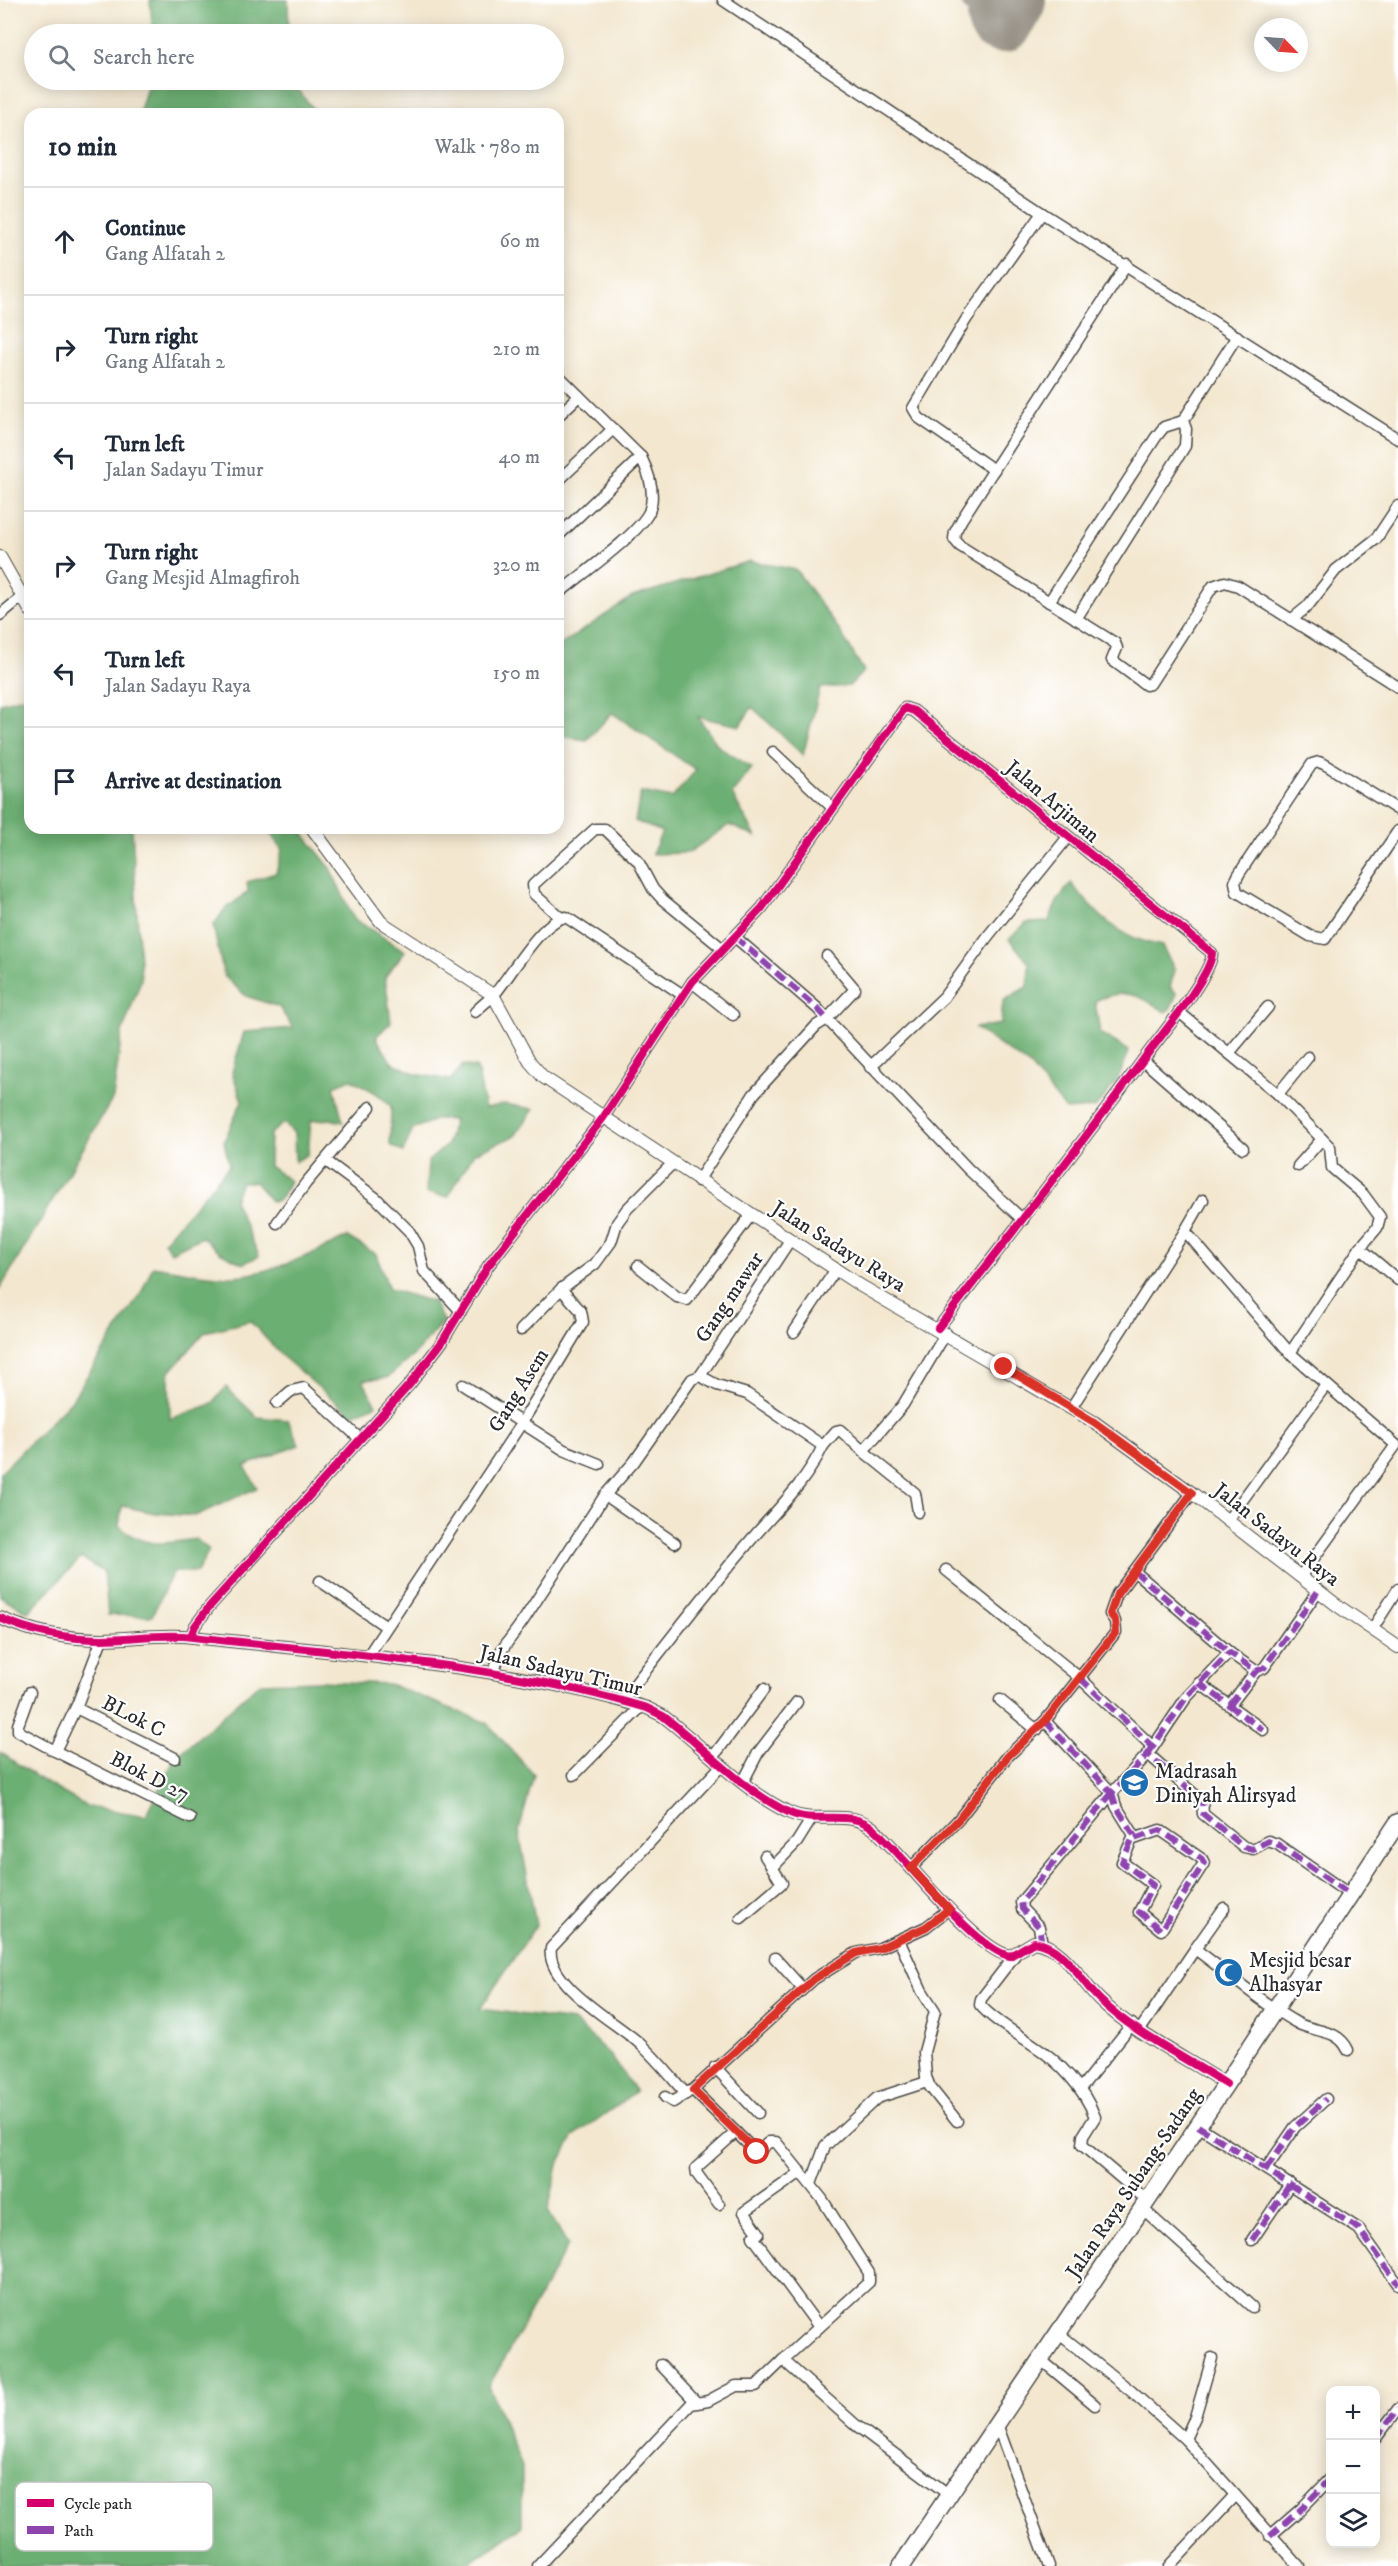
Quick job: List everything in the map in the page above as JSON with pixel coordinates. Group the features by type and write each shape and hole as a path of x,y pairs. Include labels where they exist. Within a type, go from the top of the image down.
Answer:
{"main road":[{"name":"Jalan Raya Subang-Sadang","path":"901,2566 1227,2084 1398,1822"}],"street":[{"path":"723,0 1042,213 1126,264 1398,439"},
{"path":"994,470 919,418 913,408 967,318 1042,213"},
{"path":"1126,264 962,519 954,539 960,546 1115,643 1117,646 1112,660 1148,685 1218,583 1231,583 1238,586 1396,682"},
{"path":"1049,602 1156,437 1169,424 1183,421 1237,336"},
{"path":"564,381 641,457 648,471 652,494 649,511 639,526 564,589"},
{"path":"564,410 579,396"},
{"path":"1076,619 1185,446 1186,429 1183,421"},
{"path":"564,475 613,429"},
{"path":"564,530 641,457"},
{"path":"1291,620 1307,607 1336,570 1376,539 1398,506"},
{"path":"0,557 24,600"},
{"path":"0,615 22,596"},
{"name":"Jalan Arjiman","path":"191,1636 195,1626 209,1607 410,1384 442,1342 488,1266 603,1118 683,994 762,908 901,711 909,708 1212,953 1210,965 1179,1012 942,1331 903,1405 863,1451"},
{"path":"773,752 833,808"},
{"path":"1397,808 1326,765 1319,762 1312,764 1239,874 1235,887 1237,892 1310,936 1324,939 1398,831"},
{"path":"683,994 572,919 561,918 534,894 533,885 595,829 605,829 638,861 652,889 662,900 723,949"},
{"name":"Jalan Sadayu Raya","path":"316,834 381,922 493,995 536,1071 672,1164 836,1269 1071,1408 1192,1493 1318,1591 1398,1647"},
{"path":"870,1066 944,997 988,936 1068,837"},
{"path":"475,1012 493,995 537,940 561,918"},
{"path":"735,937 827,1019 968,1169 1023,1220"},
{"path":"698,1181 754,1094 816,1026 827,1019 855,989 827,956"},
{"path":"692,982 733,1014"},
{"path":"1229,1053 1268,1007"},
{"path":"1179,1012 1278,1094 1332,1151 1332,1168 1363,1194 1380,1216 1377,1227 1360,1248 1290,1353"},
{"path":"1278,1094 1308,1057"},
{"path":"1143,1060 1243,1148"},
{"path":"277,1223 306,1183 370,1107"},
{"path":"1298,1166 1322,1139"},
{"path":"326,1161 376,1198 409,1231 418,1246 424,1271 461,1311"},
{"path":"521,1330 561,1290 595,1264 611,1242 617,1223 627,1209 672,1164"},
{"path":"1071,1408 1203,1200"},
{"path":"638,1266 677,1297 687,1300 751,1215"},
{"path":"1185,1231 1290,1353 1397,1445 1300,1577"},
{"name":"Gang mawar","path":"494,1671 508,1640 523,1622 605,1495 634,1462 692,1379 700,1376 790,1240"},
{"path":"1360,1248 1398,1280"},
{"path":"794,1332 836,1269"},
{"name":"Gang Asem","path":"369,1653 521,1424 583,1322 581,1311 561,1290"},
{"path":"700,1376 717,1385 747,1394 823,1446"},
{"path":"463,1385 564,1450 599,1464"},
{"path":"1228,1520 1326,1385"},
{"path":"277,1403 291,1391 304,1388 359,1438"},
{"path":"622,1701 710,1588 760,1528 791,1497 823,1446 836,1431 840,1430 915,1493 918,1512"},
{"path":"911,1868 958,1820 1007,1757 1041,1725 1116,1632 1110,1607 1192,1493"},
{"path":"605,1495 675,1543"},
{"path":"946,1570 1080,1678 1202,1801 1203,1814 1244,1847 1253,1849 1268,1840 1277,1844 1349,1894"},
{"path":"1134,1571 1230,1653 1256,1671"},
{"path":"320,1581 386,1626"},
{"path":"1373,1628 1398,1589"},
{"path":"1230,1705 1256,1671 1264,1668 1318,1591"},
{"name":"Jalan Sadayu Timur","path":"0,1618 51,1634 102,1639 191,1636 369,1653 494,1671 642,1706 663,1716 777,1807 794,1815 812,1818 862,1821 875,1829 949,1909 998,1952 1015,1955"},
{"path":"55,1751 76,1708 102,1639"},
{"path":"1042,1944 1039,1927 1022,1909 1021,1902 1150,1750 1186,1698 1230,1653"},
{"path":"1199,1683 1263,1730"},
{"path":"538,2566 685,2409 696,2402 708,2401 736,2386 756,2386 851,2300 870,2277 812,2184 776,2142 769,2142 757,2152 640,2044 583,2002 556,1969 550,1955 551,1948 717,1761 764,1689"},
{"name":"Blok D 27","path":"30,1692 18,1725 20,1732 190,1818"},
{"path":"999,1700 1041,1725 1112,1792 1116,1806 1133,1831 1134,1839 1122,1862 1152,1883 1152,1888 1138,1910 1161,1930 1204,1863 1160,1830 1134,1839"},
{"path":"743,1782 758,1753 797,1702"},
{"path":"574,1775 642,1706"},
{"name":"BLok C","path":"76,1708 175,1758"},
{"path":"774,1867 797,1842 812,1818"},
{"path":"741,1918 781,1885 782,1880 765,1856"},
{"path":"1080,2089 1136,2027 1224,1908"},
{"path":"664,2097 674,2102 690,2092 802,1989 856,1953 899,1940 926,1927 949,1909"},
{"path":"899,1940 922,1991 935,2011 924,2052 927,2082 957,2121"},
{"path":"1227,2084 1136,2027 1100,2000 1076,1970 1042,1944 1028,1945 1015,1955 981,1999 980,2004 999,2022 1036,2046 1080,2089 1095,2117 1082,2139 1082,2145 1251,2307"},
{"path":"1195,1948 1298,2024 1333,2034 1344,2042 1348,2050"},
{"path":"775,1958 802,1989"},
{"path":"716,2067 759,2113"},
{"path":"812,2184 825,2146 877,2098 927,2082"},
{"path":"1266,2169 1295,2127 1326,2098"},
{"path":"1198,2126 1365,2235 1398,2284"},
{"path":"719,2204 697,2174 696,2168 736,2132"},
{"path":"801,2172 744,2212 759,2233 753,2237 819,2327"},
{"path":"1252,2240 1290,2184"},
{"path":"1058,2333 1131,2391 1185,2439 1299,2566"},
{"path":"1185,2439 1196,2417 1212,2358"},
{"path":"1040,2359 1095,2405"},
{"path":"783,2360 857,2426 948,2494"},
{"path":"661,2365 696,2402"},
{"path":"1380,2433 1398,2409"},
{"path":"997,2424 1048,2566"},
{"path":"1270,2536 1326,2483"},
{"path":"1169,2566 1234,2495"}],"green space":[{"path":"150,0 288,0 289,24 152,24"},
{"path":"146,90 299,90 312,108 141,108"},
{"path":"750,561 796,570 839,630 864,671 849,686 820,688 803,755 752,707 740,726 698,717 719,747 752,768 732,794 756,837 729,825 688,853 652,854 662,832 635,821 641,792 672,798 696,770 612,713 587,740 564,737 564,643 632,597"},
{"path":"24,697 24,834 132,834 141,980 122,1033 113,1098 0,1289 0,703"},
{"path":"271,834 304,834 329,866 354,919 405,951 385,977 391,1022 376,1037 391,1062 416,1074 451,1080 463,1065 477,1068 485,1108 505,1104 534,1109 515,1136 474,1153 448,1197 426,1193 428,1161 447,1145 454,1120 437,1119 413,1129 403,1152 390,1145 391,1106 376,1093 351,1079 334,1086 343,1122 330,1119 311,1121 308,1154 295,1162 294,1133 284,1123 270,1134 269,1166 290,1181 280,1199 272,1202 255,1182 241,1182 234,1200 259,1256 243,1264 220,1252 202,1237 171,1252 164,1241 229,1166 224,1141 242,1101 232,1072 244,1032 293,1028 279,1007 246,996 224,976 213,926 225,909 248,892 247,882 276,873 282,850"},
{"path":"1071,883 1110,924 1133,937 1162,946 1175,970 1170,987 1177,994 1170,1009 1165,1012 1148,1001 1132,995 1114,994 1095,1001 1100,1033 1128,1050 1126,1060 1116,1082 1095,1108 1066,1110 1030,1066 975,1028 1001,1024 1003,1001 1028,986 1029,963 1009,939 1026,923 1048,922 1058,900"},
{"path":"347,1237 376,1254 389,1289 433,1302 443,1321 414,1355 387,1378 363,1380 376,1405 351,1415 282,1356 250,1321 205,1332 169,1373 170,1419 212,1404 226,1387 257,1417 288,1420 299,1445 245,1466 257,1488 195,1516 155,1513 122,1506 119,1526 137,1538 155,1543 196,1539 209,1550 197,1572 173,1572 152,1616 108,1615 104,1572 81,1558 28,1612 0,1596 0,1473 71,1401 141,1293 153,1266 210,1275 251,1274 301,1258"},
{"path":"320,1681 389,1684 487,1723 534,1775 519,1831 536,1925 480,2009 574,2021 611,2056 636,2092 574,2136 558,2165 548,2211 568,2245 489,2386 522,2467 522,2526 465,2566 0,2566 0,1752 44,1782 86,1806 146,1816 175,1758 260,1683"}],"taxiway":[{"path":"974,0 1001,19"}],"runway":[{"path":"1001,19 1012,0"}],"marked path":[{"path":"735,937 827,1019"},
{"path":"1134,1571 1230,1653"},
{"path":"1148,1754 1186,1698 1227,1655 1230,1653 1256,1671 1264,1668 1318,1591"},
{"path":"1230,1705 1256,1671"},
{"path":"1080,1678 1153,1747"},
{"path":"1199,1683 1263,1730"},
{"path":"1045,1721 1112,1793 1148,1754 1202,1801 1203,1814 1244,1847 1253,1849 1268,1841 1277,1844 1349,1894"},
{"path":"1112,1793 1116,1806 1134,1835 1122,1862 1153,1885 1139,1912 1161,1930 1204,1863 1202,1859 1160,1830 1134,1839"},
{"path":"1042,1944 1039,1927 1022,1909 1021,1902 1112,1793"},
{"path":"1266,2169 1295,2127 1326,2099"},
{"path":"1198,2126 1359,2229 1398,2284"},
{"path":"1252,2240 1290,2184"},
{"path":"1380,2433 1398,2409"},
{"path":"1270,2536 1326,2483"}],"cycle path":[{"path":"191,1636 195,1626 209,1607 410,1384 442,1342 488,1266 603,1118 692,982 762,908 905,708 914,711 1212,953 1210,963 1183,1007 938,1328"},
{"path":"0,1618 37,1631 76,1638 182,1636 422,1662 535,1681 647,1708 679,1728 756,1793 790,1813 811,1818 855,1819 865,1823 887,1842 959,1920 995,1950 1010,1956 1034,1942 1054,1950 1071,1965 1099,1999 1127,2023 1226,2084"}],"place":[{"name":"Madrasah Diniyah Alirsyad","path":"1134,1783"},
{"name":"Mesjid besar Alhasyar","path":"1228,1972"}],"route":[{"path":"757,2152 693,2090 814,1979 856,1953 880,1948 926,1927 949,1909 911,1868 958,1820 1007,1757 1037,1730 1116,1632 1115,1620 1110,1614 1110,1607 1117,1594 1192,1493 1094,1422 1004,1367"}]}
